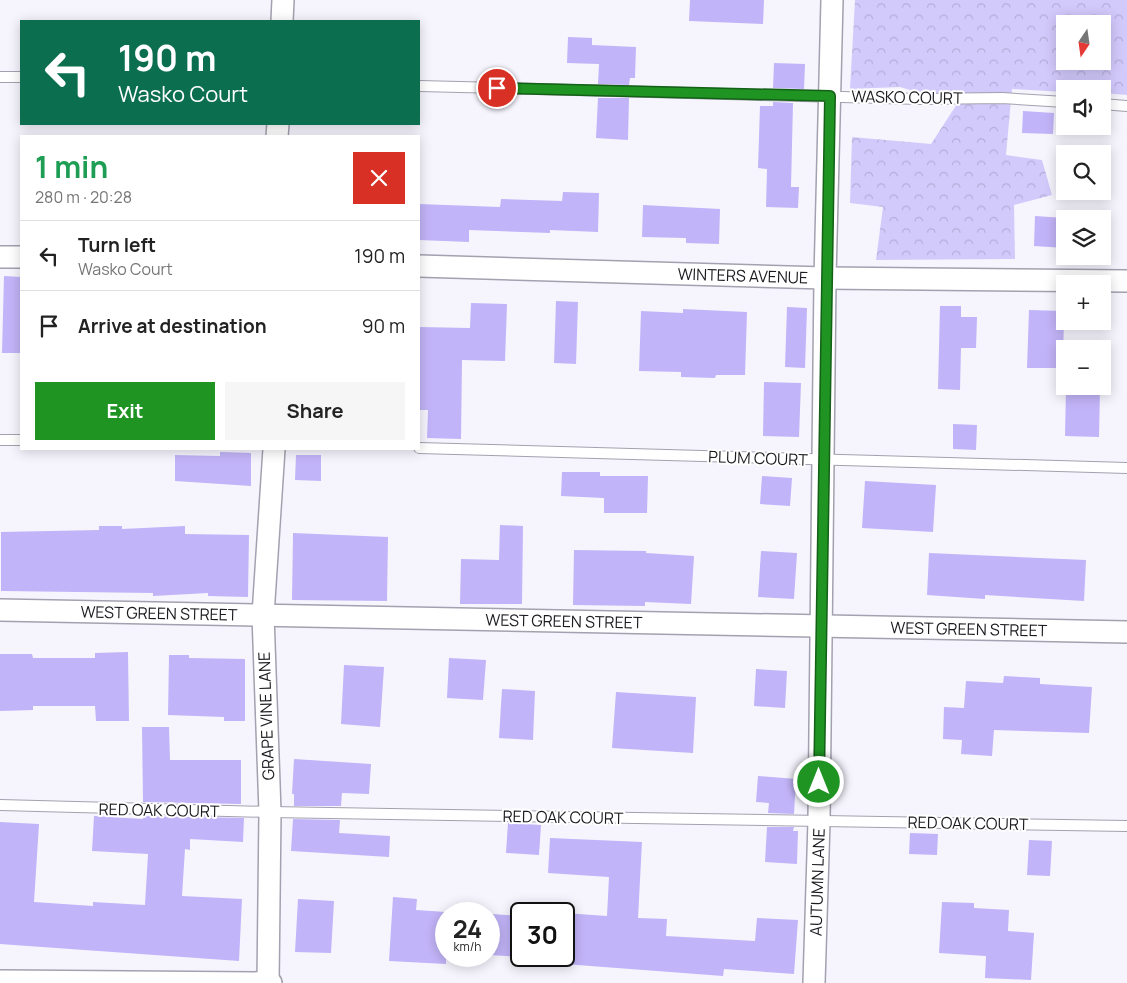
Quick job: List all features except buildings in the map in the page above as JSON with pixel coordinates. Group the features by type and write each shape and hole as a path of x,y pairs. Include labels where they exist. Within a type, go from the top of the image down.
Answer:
{"street":[{"path":"282,20 283,0"},
{"name":"AUTUMN LANE","path":"814,983 819,821 825,278 832,0"},
{"path":"0,257 20,258"},
{"name":"WINTERS AVENUE","path":"420,266 825,278 1127,281"},
{"name":"GRAPE VINE LANE","path":"270,983 270,812 262,615 274,450"},
{"name":"WEST GREEN STREET","path":"0,610 1127,632"},
{"path":"0,981 270,983"}],"lane":[{"path":"0,77 20,77"},
{"name":"WASKO COURT","path":"420,86 921,99 1002,98 1056,101"},
{"path":"1111,105 1127,106"},
{"path":"0,440 20,440"},
{"name":"PLUM COURT","path":"420,448 1127,468"},
{"name":"RED OAK COURT","path":"0,805 270,812 1127,826"}],"green space":[{"path":"855,0 1127,0 1127,95 1111,94 1111,80 1056,80 1056,91 1012,89 1006,155 1042,160 1052,195 1014,205 1015,259 876,260 883,207 850,203 852,137 931,144 957,104 900,87 850,89"}],"route":[{"path":"497,88 830,96 825,278 819,782"}]}
